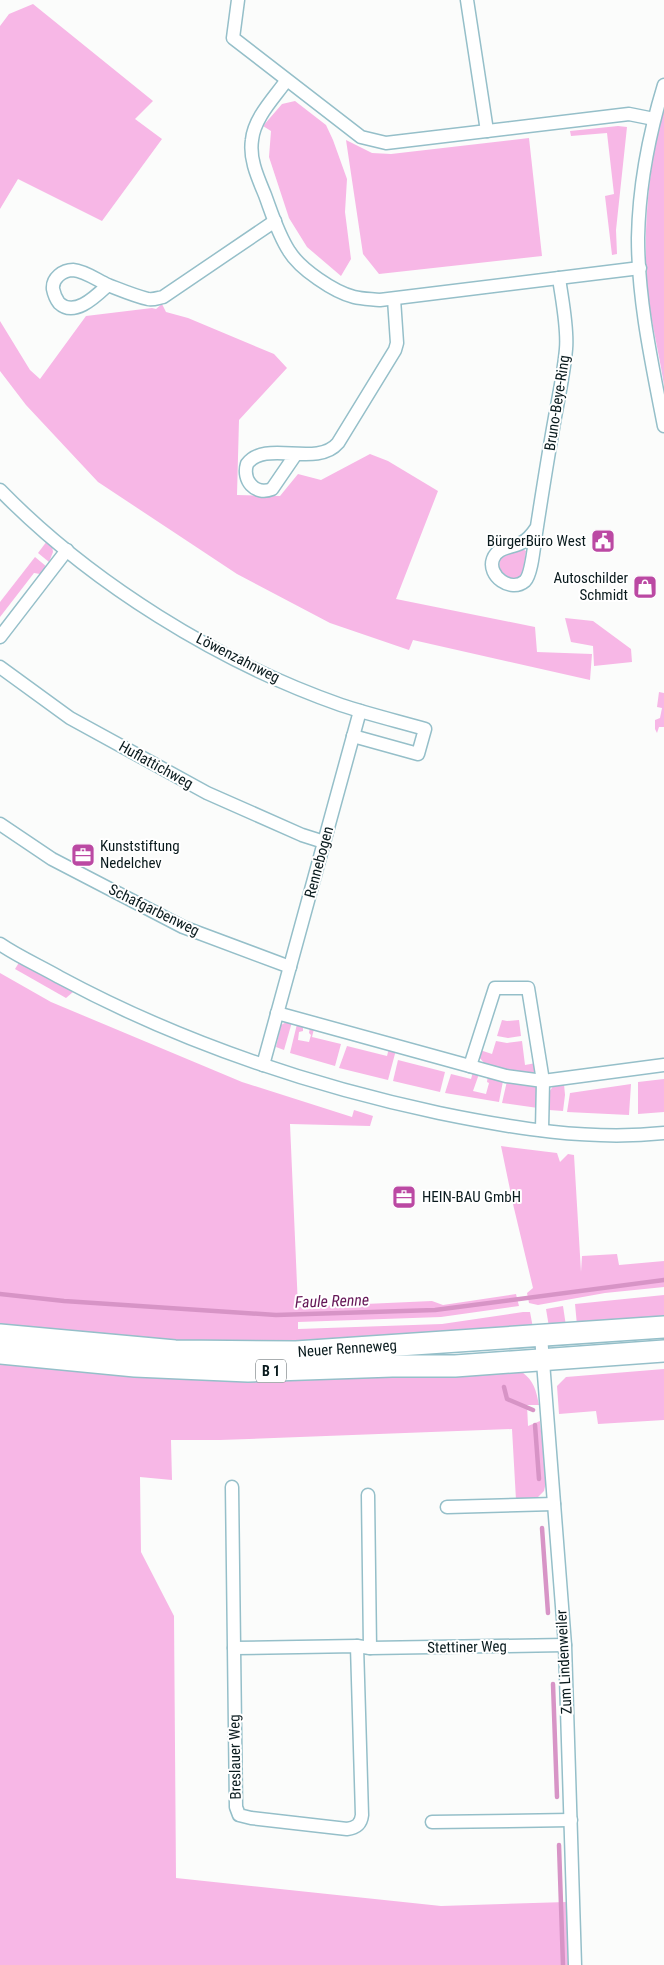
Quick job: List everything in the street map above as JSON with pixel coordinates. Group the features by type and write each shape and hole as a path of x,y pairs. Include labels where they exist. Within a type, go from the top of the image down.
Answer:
{"main road":[{"name":"Neuer Renneweg","path":"0,1335 175,1351 238,1353 296,1352 664,1326"},
{"name":"Neuer Renneweg","path":"0,1353 143,1367 240,1371 455,1366 664,1351"}],"street":[{"path":"238,0 233,38 286,81 361,137 386,143 629,114 654,119"},
{"path":"467,0 487,131"},
{"path":"286,81 255,125 252,154 256,171 289,252 302,266 337,291 365,299 394,299 640,268"},
{"path":"664,85 654,119 638,237 647,334 664,426"},
{"path":"108,285 150,300 163,297 275,221"},
{"name":"Bruno-Beye-Ring","path":"537,527 526,540 500,550 495,556 492,563 493,570 501,581 513,584 525,580 529,571 537,527 566,348 559,278"},
{"path":"296,454 325,452 338,443 396,350 394,299"},
{"name":"Löwenzahnweg","path":"0,490 67,550 126,594 206,644 281,680 360,711 425,729 418,754 353,736"},
{"path":"0,637 67,550"},
{"name":"Huflattichweg","path":"0,667 70,718 207,793 302,835 324,842"},
{"name":"Rennebogen","path":"262,1065 360,711"},
{"name":"Schafgarbenweg","path":"0,824 52,859 183,927 290,967"},
{"path":"0,944 114,1005 172,1031 262,1065 387,1102 472,1120 542,1130 596,1135 664,1133"},
{"path":"470,1066 495,988 528,988 543,1081 542,1130"},
{"path":"277,1013 506,1076 543,1081 664,1065"},
{"name":"Zum Lindenweiler","path":"541,1336 565,1645 575,1965"},
{"name":"Breslauer Weg","path":"232,1487 237,1812 242,1816 347,1829 357,1826 362,1818 357,1646"},
{"path":"368,1495 370,1648"},
{"path":"447,1507 554,1504"},
{"name":"Stettiner Weg","path":"234,1648 565,1645"},
{"path":"432,1822 571,1820"}],"shaded area":[{"path":"33,4 153,101 135,119 162,139 102,221 18,179 0,209 0,26 9,14"},
{"path":"295,101 326,125 347,179 345,212 351,259 341,276 307,247 289,218 269,157 271,131 263,126 282,104"},
{"path":"664,110 664,385 647,287 646,236 653,156"},
{"path":"618,126 627,127 616,230 617,254 612,255 605,196 614,194 607,133 571,136 570,131"},
{"path":"529,138 542,256 379,274 363,254 346,140 372,153 391,154"},
{"path":"162,304 166,312 188,318 274,354 287,368 239,420 237,495 280,496 298,474 321,480 370,454 388,461 438,491 396,599 535,627 537,652 592,654 590,680 413,640 409,650 330,623 237,574 98,482 26,405 0,371 0,321 30,370 40,379 86,316 156,309"},
{"path":"47,541 52,545 53,552 49,562 38,553"},
{"path":"521,548 526,551 523,572 518,578 508,579 499,569 500,558 506,553"},
{"path":"35,557 47,567 40,574 34,573 0,617 0,602"},
{"path":"565,618 593,621 631,649 632,662 594,666 593,646 571,642"},
{"path":"659,692 664,693 664,727 659,727 657,733 655,720 660,718 662,708 657,707"},
{"path":"20,961 73,992 66,998 15,969"},
{"path":"0,973 51,1002 242,1082 352,1117 354,1110 373,1116 370,1126 290,1124 298,1307 432,1301 443,1305 516,1294 519,1306 441,1317 298,1322 298,1329 442,1324 523,1312 530,1312 533,1328 297,1346 170,1342 0,1327"},
{"path":"502,1020 519,1020 521,1036 508,1038 497,1036"},
{"path":"288,1021 292,1022 284,1050 276,1047 281,1025"},
{"path":"297,1024 303,1025 303,1031 299,1032 298,1040 309,1042 311,1035 309,1033 310,1027 314,1029 312,1037 341,1044 335,1066 290,1053"},
{"path":"496,1041 507,1043 522,1041 525,1065 536,1063 537,1068 533,1076 485,1064 478,1056 480,1050 492,1054"},
{"path":"347,1046 387,1056 389,1048 396,1050 388,1080 339,1068"},
{"path":"398,1060 445,1072 440,1092 393,1081"},
{"path":"473,1072 479,1074 473,1091 486,1094 489,1083 487,1082 488,1075 503,1081 499,1102 445,1093 451,1074 471,1079"},
{"path":"664,1079 664,1112 638,1114 638,1082"},
{"path":"507,1081 539,1088 538,1108 502,1103"},
{"path":"564,1084 563,1111 549,1110 549,1092 554,1085"},
{"path":"631,1084 629,1115 567,1112 570,1093"},
{"path":"501,1146 557,1153 560,1162 568,1154 574,1155 581,1272 582,1256 617,1254 619,1265 664,1261 664,1287 605,1293 538,1305 529,1303 527,1293 533,1288"},
{"path":"664,1295 664,1319 577,1325 575,1304"},
{"path":"563,1306 566,1326 549,1327 546,1309"},
{"path":"0,1362 522,1372 526,1375 534,1386 539,1405 527,1405 528,1426 540,1421 546,1482 544,1491 537,1498 516,1500 512,1429 220,1440 171,1440 172,1480 140,1477 141,1552 174,1616 176,1878 441,1906 567,1902 568,1965 0,1965"},
{"path":"664,1369 664,1420 598,1424 596,1411 559,1414 557,1386 566,1377"}],"waterway":[{"name":"Faule Renne","path":"0,1294 64,1301 276,1315 435,1310 664,1280"},
{"path":"504,1387 507,1399 533,1410"},
{"path":"535,1425 539,1479"},
{"path":"542,1528 548,1613"},
{"path":"553,1684 557,1797"},
{"path":"559,1845 563,1965"}],"place":[{"name":"BürgerBüro West","path":"603,541"},
{"name":"Autoschilder Schmidt","path":"645,587"},
{"name":"Kunststiftung Nedelchev","path":"83,855"},
{"name":"HEIN-BAU GmbH","path":"404,1197"}]}
